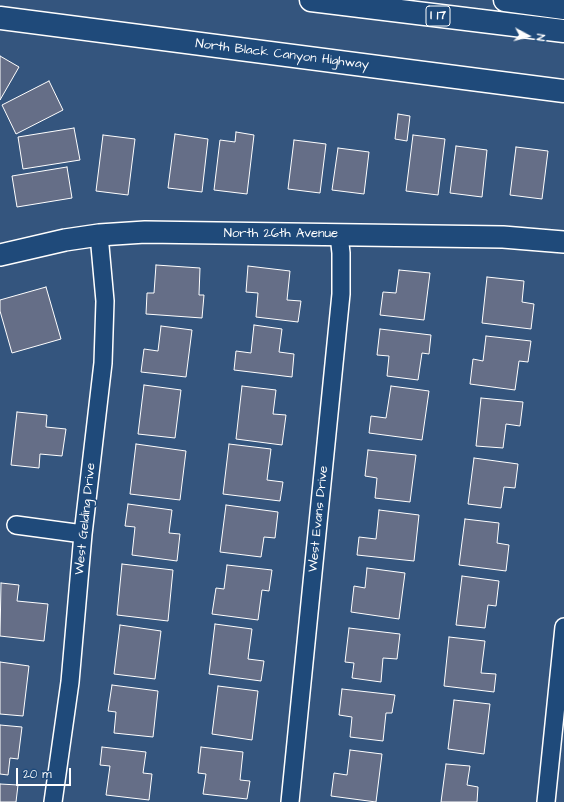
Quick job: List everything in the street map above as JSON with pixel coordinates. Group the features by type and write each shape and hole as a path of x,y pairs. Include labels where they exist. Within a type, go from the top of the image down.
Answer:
{"main road":[{"name":"I 17","path":"311,0 564,31"},
{"path":"505,0 564,8"},
{"name":"North Black Canyon Highway","path":"0,18 564,91"}],"street":[{"name":"North 26th Avenue","path":"0,255 51,243 99,235 145,232 502,237 564,242"},
{"name":"West Gelding Drive","path":"53,802 70,682 83,534 104,332 105,301 99,235"},
{"name":"West Evans Drive","path":"290,802 341,294 338,235"},
{"path":"16,525 83,534"},
{"path":"546,802 564,627"}],"building":[{"path":"0,56 19,67 0,100"},
{"path":"49,81 63,110 16,134 2,105"},
{"path":"398,114 410,116 407,141 395,139"},
{"path":"74,128 80,160 23,169 18,137"},
{"path":"236,132 254,135 247,194 214,190 220,140 235,142"},
{"path":"175,134 208,139 202,192 168,188"},
{"path":"103,135 135,139 128,195 96,191"},
{"path":"413,135 445,139 438,195 406,191"},
{"path":"294,140 326,144 320,193 288,189"},
{"path":"456,146 487,150 482,197 450,193"},
{"path":"516,147 548,151 542,199 510,195"},
{"path":"338,148 369,152 364,194 332,190"},
{"path":"67,167 72,198 17,207 12,176"},
{"path":"156,265 200,268 199,295 204,295 202,318 146,314 147,293 154,293"},
{"path":"248,266 290,271 287,300 301,301 298,322 256,317 258,293 246,292"},
{"path":"399,270 430,273 424,320 380,315 383,292 396,293"},
{"path":"487,277 524,281 522,302 534,304 531,329 482,323"},
{"path":"46,287 61,339 12,353 0,311 0,300"},
{"path":"254,325 282,329 279,352 294,354 292,377 234,370 236,351 251,353"},
{"path":"161,326 192,330 186,377 141,372 144,349 158,351"},
{"path":"380,329 431,335 429,354 422,353 418,380 387,376 389,356 377,355"},
{"path":"486,336 531,341 528,362 519,361 515,390 470,384 473,359 483,361"},
{"path":"144,385 181,390 175,438 138,434"},
{"path":"242,386 276,390 273,414 286,415 282,445 236,439"},
{"path":"391,386 429,391 422,440 369,433 371,416 386,418"},
{"path":"481,398 523,402 520,426 506,424 503,448 476,446"},
{"path":"17,412 47,415 46,427 66,429 62,456 40,454 39,468 11,465"},
{"path":"136,444 186,451 180,500 130,494"},
{"path":"229,444 271,449 267,480 283,482 280,501 223,494"},
{"path":"368,450 416,455 410,502 375,498 377,478 365,476"},
{"path":"474,458 518,464 515,488 504,487 501,508 468,504"},
{"path":"128,504 172,510 169,533 180,534 177,561 132,555 135,527 125,526"},
{"path":"226,505 278,512 275,538 264,537 261,557 220,552"},
{"path":"379,510 419,515 414,561 357,555 359,537 376,539"},
{"path":"465,519 499,523 497,543 509,545 506,571 459,565"},
{"path":"122,564 173,570 168,621 117,615"},
{"path":"227,565 272,570 269,591 262,590 258,620 212,614 216,588 224,589"},
{"path":"367,568 405,573 399,619 351,612 354,586 365,588"},
{"path":"462,576 499,581 496,606 488,605 485,628 456,625"},
{"path":"1,583 19,585 17,601 48,604 44,641 0,636"},
{"path":"215,624 252,629 248,659 264,661 261,681 209,674"},
{"path":"120,625 161,631 155,679 114,674"},
{"path":"349,628 400,634 397,659 383,658 381,682 352,678 354,663 345,662"},
{"path":"449,637 485,641 481,673 496,674 494,692 444,686"},
{"path":"0,662 29,666 23,716 0,714"},
{"path":"112,685 158,691 153,737 114,733 116,712 108,711"},
{"path":"218,686 258,691 252,740 212,734"},
{"path":"342,689 395,695 392,713 386,713 383,741 350,737 352,717 339,715"},
{"path":"454,700 490,704 484,754 448,749"},
{"path":"0,725 22,727 18,759 10,758 8,775 0,774"},
{"path":"102,747 146,752 143,773 152,774 149,800 106,795 110,766 100,765"},
{"path":"201,747 243,752 240,780 250,781 247,799 203,794 206,774 198,773"},
{"path":"350,750 382,754 376,802 331,796 334,773 347,775"},
{"path":"446,764 470,766 467,785 478,787 477,802 441,802"},
{"path":"0,784 18,785 16,802 0,802"}]}
